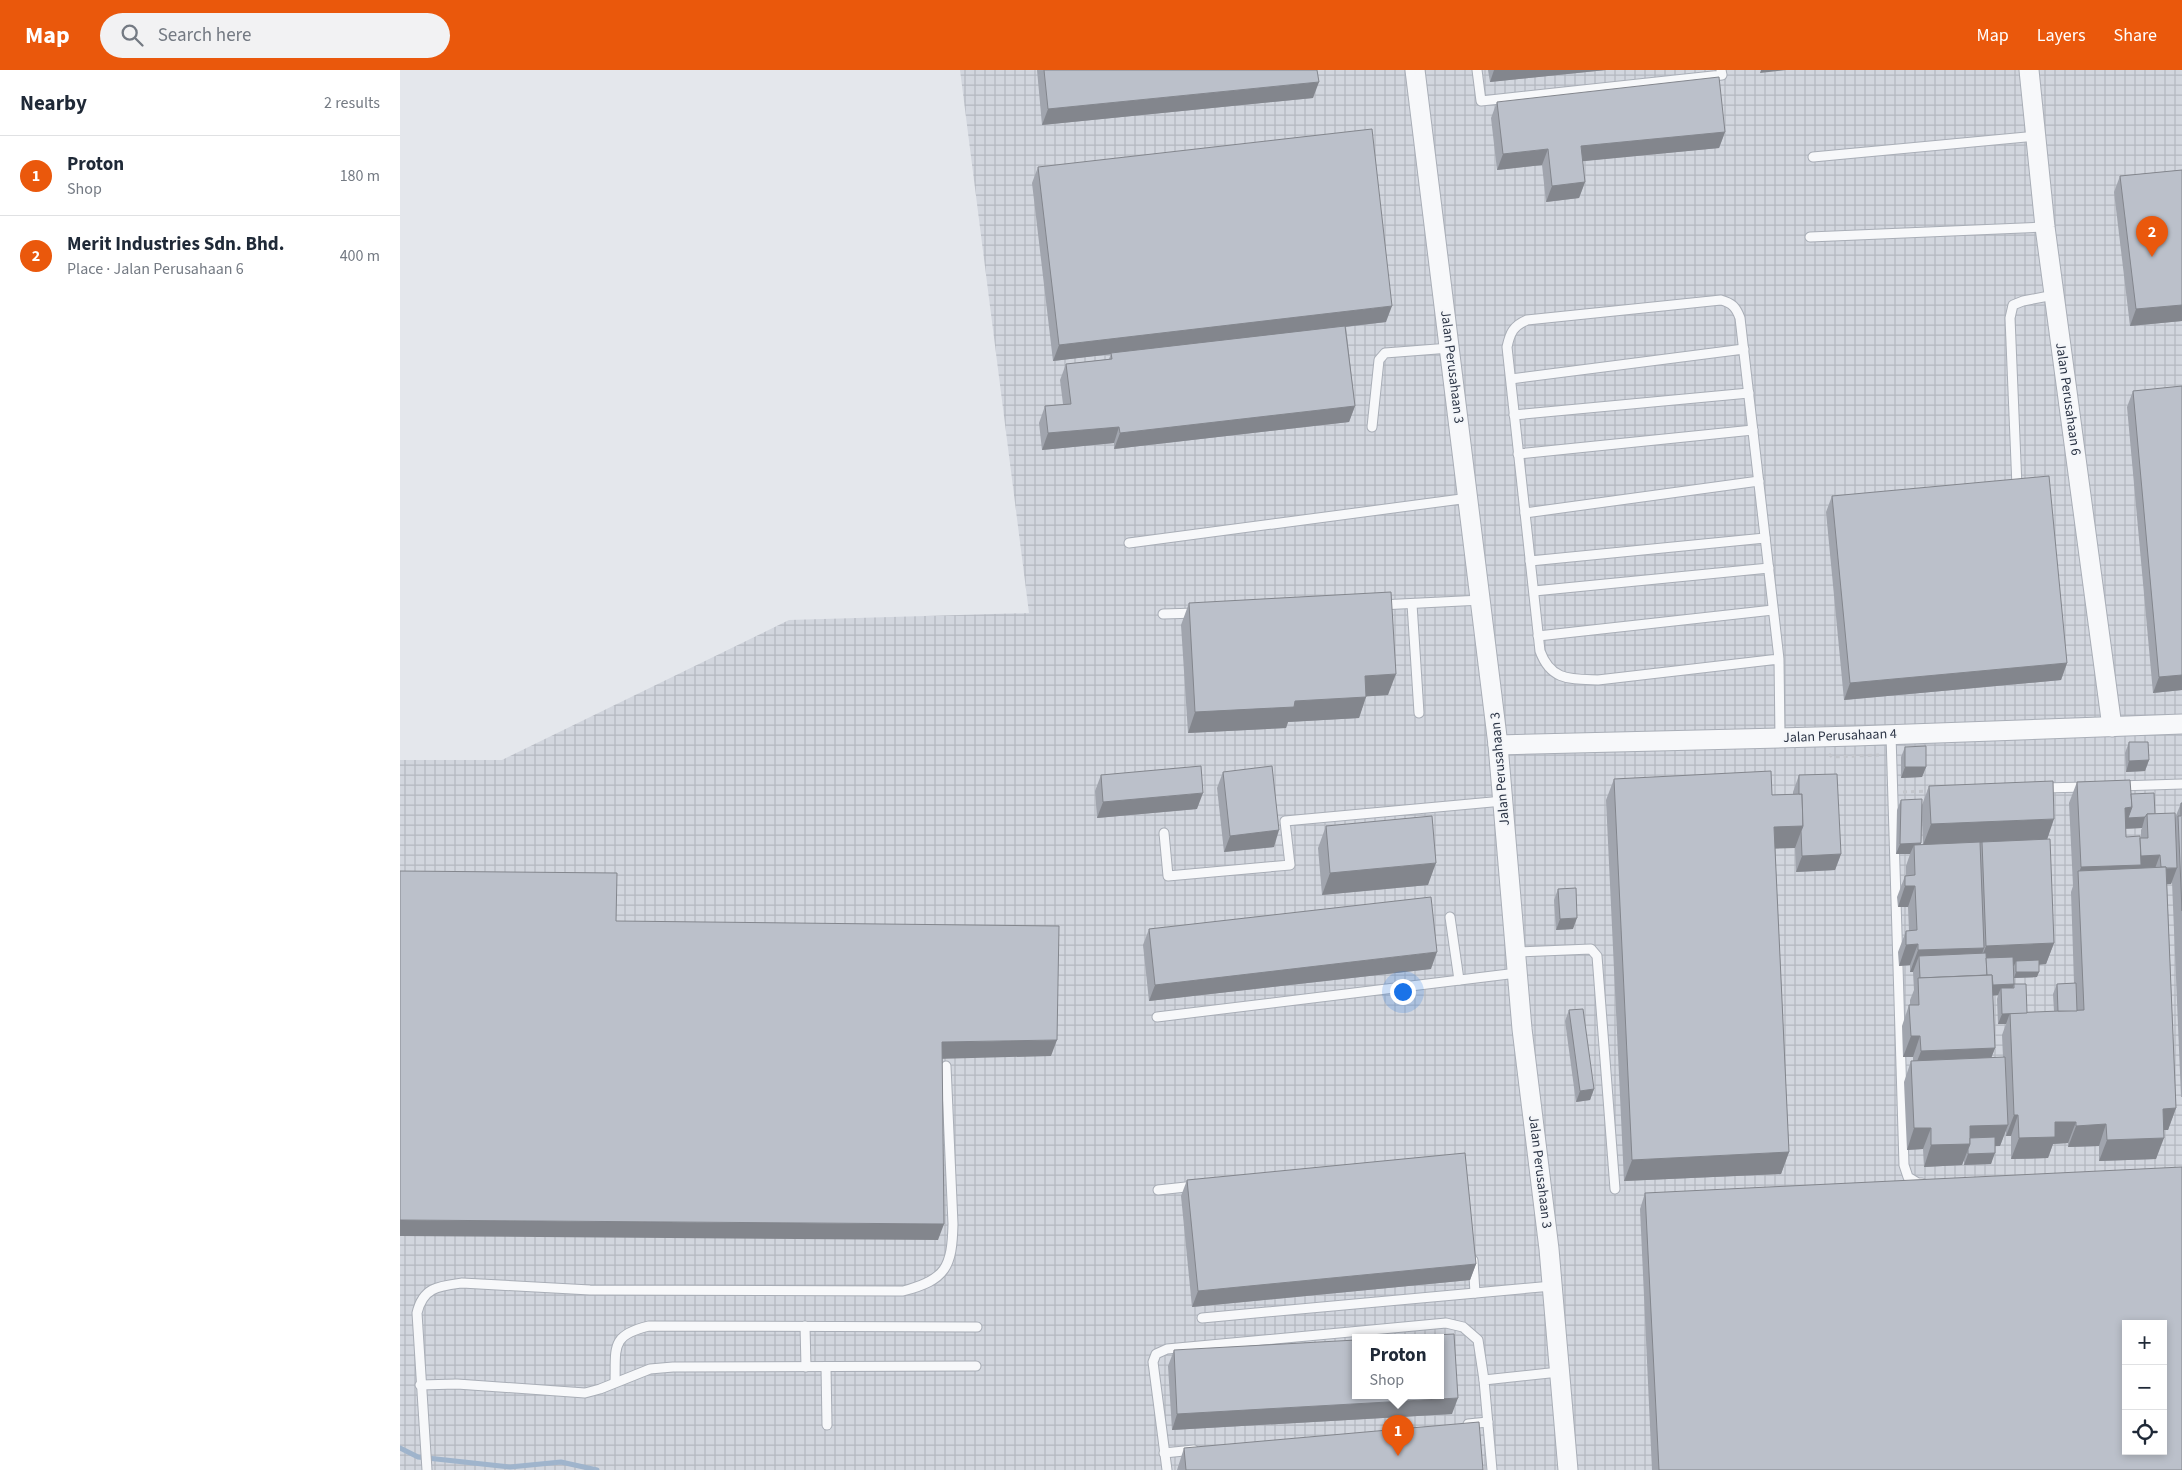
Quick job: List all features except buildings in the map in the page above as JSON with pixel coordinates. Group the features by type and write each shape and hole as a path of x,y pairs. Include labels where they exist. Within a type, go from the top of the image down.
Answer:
{"street":[{"name":"Jalan Perusahaan 3","path":"1415,70 1482,600 1498,745 1522,1028 1552,1286 1568,1470"},
{"name":"Jalan Perusahaan 6","path":"2029,70 2045,227 2112,727"},
{"name":"Jalan Perusahaan 4","path":"1498,745 1891,735 2182,724"}],"lane":[{"path":"1477,70 1481,101 1722,75 1721,70"},
{"path":"1813,157 2036,136"},
{"path":"1810,237 2045,227"},
{"path":"2018,487 2010,318 2013,305 2023,301 2054,295"},
{"path":"1779,659 1598,680 1557,676 1545,665 1540,652 1538,636 1507,347 1510,333 1517,324 1527,320 1721,300 1730,303 1737,309 1744,348 1779,659 1780,738"},
{"path":"1372,427 1379,360 1385,353 1450,348"},
{"path":"1511,380 1744,348"},
{"path":"1514,415 1749,393"},
{"path":"1518,454 1753,430"},
{"path":"1525,513 1759,481"},
{"path":"1129,543 1469,498"},
{"path":"1530,561 1765,538"},
{"path":"1534,592 1768,568"},
{"path":"1372,605 1482,600"},
{"path":"1412,604 1418,713"},
{"path":"1538,636 1774,610"},
{"path":"1163,614 1202,613"},
{"path":"1891,735 1904,1166 1908,1177 1918,1183 1928,1182"},
{"path":"2113,786 2182,784"},
{"path":"2033,788 2093,786"},
{"path":"1164,833 1168,876 1280,866 1290,865 1286,821 1503,802"},
{"path":"1450,917 1459,980"},
{"path":"1516,952 1591,950 1598,956 1615,1189"},
{"path":"1157,1017 1517,973"},
{"path":"427,1470 426,1433 420,1385 417,1313 420,1300 431,1290 446,1285 462,1283 590,1290 903,1291 921,1286 938,1277 949,1262 953,1244 954,1224 946,1066"},
{"path":"1158,1190 1208,1185"},
{"path":"1471,1246 1476,1293"},
{"path":"1202,1318 1552,1286"},
{"path":"1167,1470 1153,1362 1156,1354 1167,1348 1446,1323 1463,1327 1478,1340 1484,1380 1492,1470"},
{"path":"615,1382 616,1346 622,1336 633,1329 649,1326 977,1326"},
{"path":"805,1326 806,1367"},
{"path":"420,1385 457,1384 568,1393 600,1389 650,1369 673,1367 976,1366"},
{"path":"826,1367 826,1425"},
{"path":"1484,1380 1559,1372"},
{"path":"1458,1425 1488,1422"},
{"path":"1164,1453 1204,1449"}],"path":[{"path":"1893,792 1934,791"}],"shaded area":[{"path":"960,70 2182,70 2182,1470 400,1470 400,760 502,760 789,620 1029,613"}],"waterway":[{"path":"400,1448 418,1457 510,1467 561,1462 597,1470"}],"place":[{"name":"Merit Industries Sdn. Bhd.","path":"2152,257"},
{"name":"Proton","path":"1398,1456"}]}
